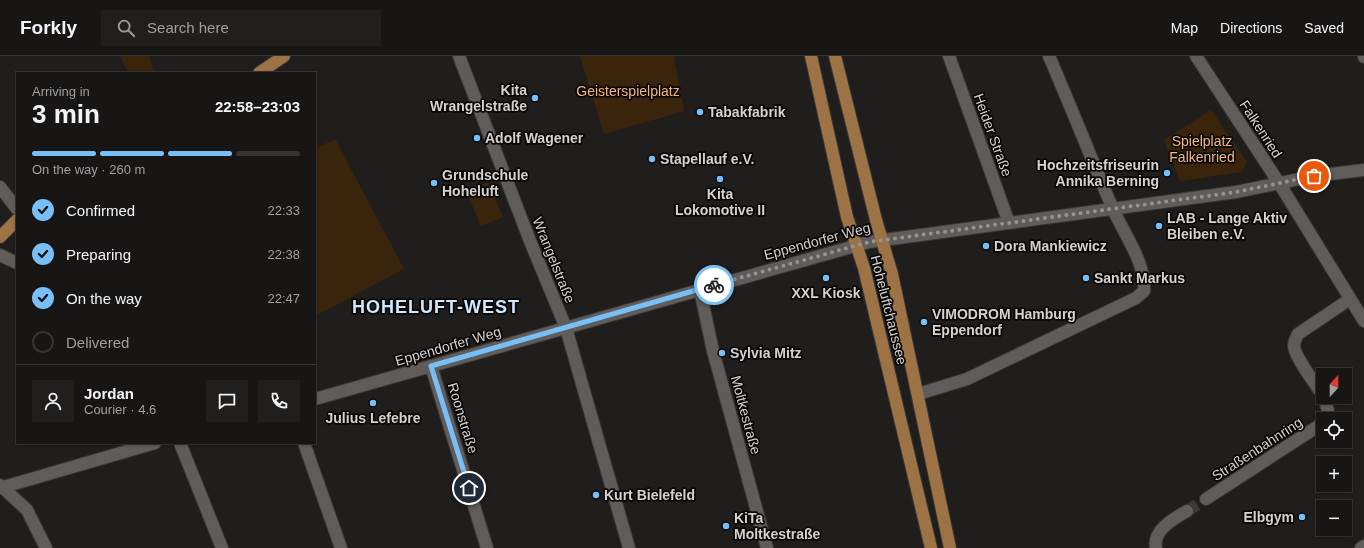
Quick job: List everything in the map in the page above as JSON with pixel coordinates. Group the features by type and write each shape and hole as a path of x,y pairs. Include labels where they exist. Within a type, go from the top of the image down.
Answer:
{"main road":[{"path":"260,72 284,56"},
{"name":"Hoheluftchaussee","path":"811,56 847,217 864,268 931,548"},
{"name":"Hoheluftchaussee","path":"835,56 876,220 892,274 950,548"},
{"path":"0,238 16,221"}],"street":[{"name":"Wrangelstraße","path":"459,56 530,241 566,328 629,548"},
{"name":"Heider Straße","path":"949,56 1009,223"},
{"path":"918,394 966,379 1136,298 1144,291 1145,281 1141,268 1113,209 1049,56"},
{"name":"Falkenried","path":"1196,56 1279,183 1364,321"},
{"name":"Eppendorfer Weg","path":"316,399 856,245 883,240 1236,192 1279,183 1364,170"},
{"path":"0,187 16,208"},
{"path":"0,255 16,263"},
{"name":"Moltkestraße","path":"700,290 713,351 767,548"},
{"path":"1316,385 1297,355 1294,347 1295,340 1298,334 1350,299"},
{"name":"Roonstraße","path":"431,366 487,548"},
{"name":"Straßenbahnring","path":"1206,499 1316,428"},
{"path":"1,487 129,446 146,444"},
{"path":"180,444 222,548"},
{"path":"304,444 341,548"},
{"path":"1,487 27,510 46,548"},
{"path":"1156,548 1155,545 1162,529 1187,511"}],"green space":[{"path":"120,56 149,56 154,72 128,72"},
{"name":"Geisterspielplatz","path":"580,56 674,56 684,111 604,134"},
{"name":"Spielplatz Falkenried","path":"1211,110 1247,162 1242,172 1180,181 1164,140"},
{"path":"335,139 404,269 316,315 316,148"},
{"path":"488,182 503,217 481,226 466,190"}],"tunnel":[{"path":"1187,511 1206,499"}],"way so far":[{"path":"714,285 869,242 1236,192 1314,176"}],"place":[{"name":"Kita Wrangelstraße","path":"535,98"},
{"name":"Tabakfabrik","path":"700,112"},
{"name":"Adolf Wagener","path":"477,138"},
{"name":"Stapellauf e.V.","path":"652,159"},
{"name":"Hochzeitsfriseurin Annika Berning","path":"1167,173"},
{"name":"Kita Lokomotive II","path":"720,179"},
{"name":"Grundschule Hoheluft","path":"434,183"},
{"name":"LAB - Lange Aktiv Bleiben e.V.","path":"1159,226"},
{"name":"Dora Mankiewicz","path":"986,246"},
{"name":"XXL Kiosk","path":"826,278"},
{"name":"Sankt Markus","path":"1086,278"},
{"name":"VIMODROM Hamburg Eppendorf","path":"924,322"},
{"name":"Sylvia Mitz","path":"722,353"},
{"name":"Julius Lefebre","path":"373,403"},
{"name":"Kurt Bielefeld","path":"596,495"},
{"name":"Elbgym","path":"1302,517"},
{"name":"KiTa Moltkestraße","path":"726,526"}],"district":[{"name":"HOHELUFT-WEST","path":"436,307"}],"route":[{"path":"469,488 431,366 604,318 714,285"}]}
